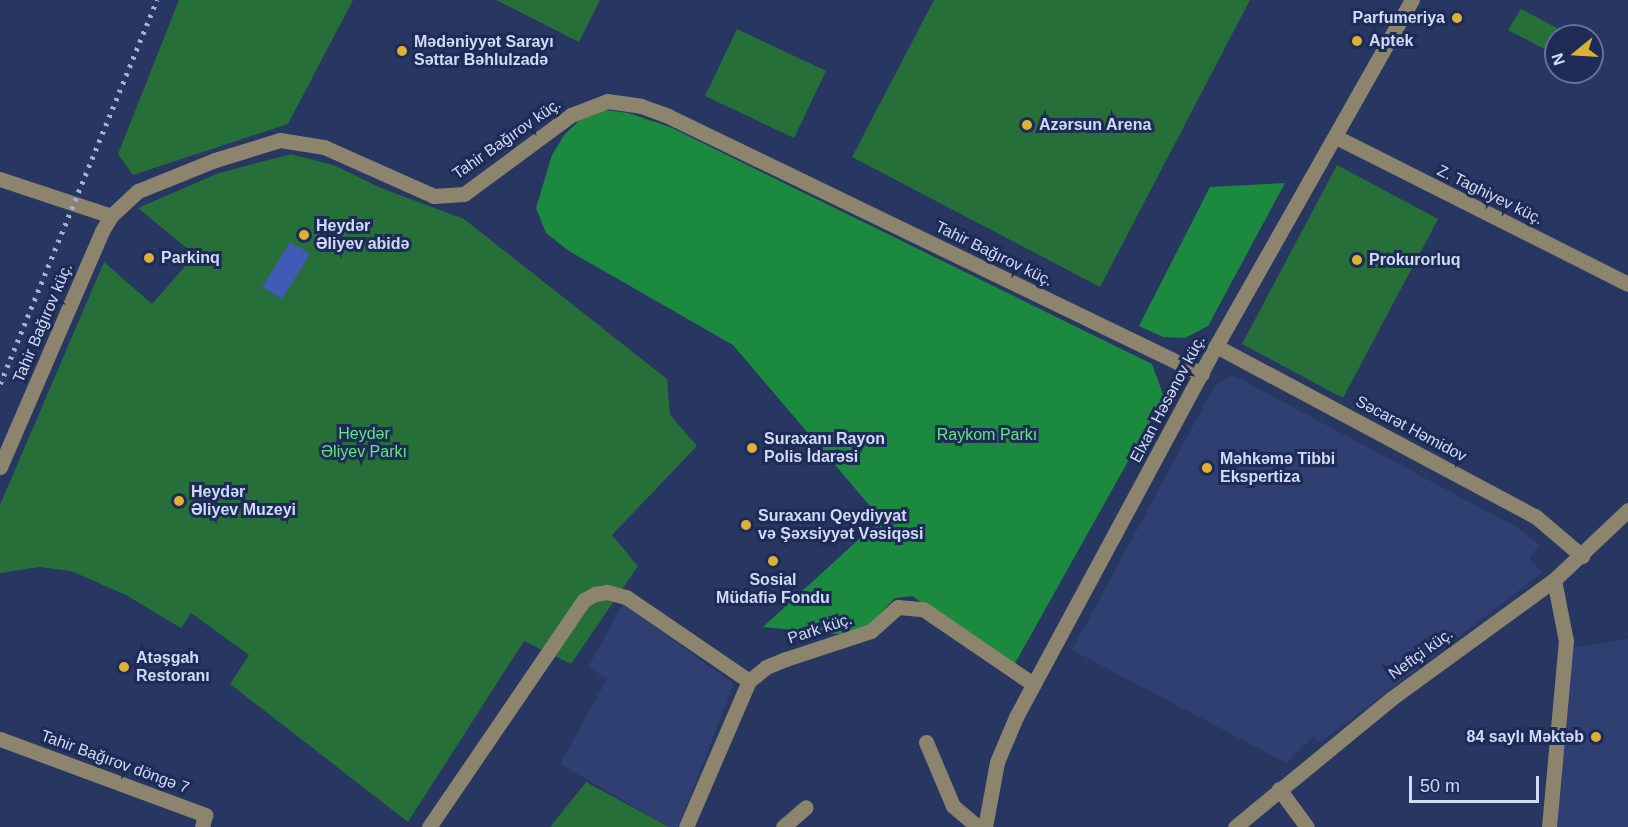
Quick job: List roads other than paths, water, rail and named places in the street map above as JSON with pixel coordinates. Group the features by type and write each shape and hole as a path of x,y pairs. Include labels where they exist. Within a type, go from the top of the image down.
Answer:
{"street":[{"name":"Elxan Həsənov küç.","path":"985,827 997,762 1033,684 1216,346 1412,0"},
{"name":"Tahir Bağırov küç.","path":"0,467 111,216 154,182 280,140 324,147 434,196 464,194 571,115 593,104 621,102 668,116 1202,374"},
{"name":"Z. Taghiyev küç.","path":"1336,137 1628,284"},
{"path":"0,179 111,216"},
{"name":"Səcarət Həmidov","path":"1216,346 1535,516 1582,556"},
{"name":"Neftçi küç.","path":"1235,827 1392,698 1554,580 1582,556 1628,510"},
{"path":"1549,827 1566,641 1554,580"},
{"path":"429,827 584,600 607,591 626,597 749,681 686,827"},
{"name":"Park küç.","path":"749,681 766,667 847,641 871,631 890,612 910,607 923,609 1033,684"},
{"name":"Tahir Bağırov döngə 7","path":"0,739 205,815 202,827"},
{"path":"926,742 953,806 978,827"},
{"path":"1280,789 1307,827"},
{"path":"783,827 806,807"}],"railway":[{"path":"0,384 157,0"}],"place":[{"name":"Parfumeriya","path":"1457,18"},
{"name":"Aptek","path":"1357,41"},
{"name":"Mədəniyyət Sarayı Səttar Bəhlulzadə","path":"402,51"},
{"name":"Azərsun Arena","path":"1027,125"},
{"name":"Heydər Əliyev abidə","path":"304,235"},
{"name":"Parkinq","path":"149,258"},
{"name":"Prokurorluq","path":"1357,260"},
{"name":"Suraxanı Rayon Polis İdarəsi","path":"752,448"},
{"name":"Məhkəmə Tibbi Ekspertiza","path":"1207,468"},
{"name":"Heydər Əliyev Muzeyi","path":"179,501"},
{"name":"Suraxanı Qeydiyyat və Şəxsiyyət Vəsiqəsi","path":"746,525"},
{"name":"Sosial Müdafiə Fondu","path":"773,561"},
{"name":"Atəşgah Restoranı","path":"124,667"},
{"name":"84 saylı Məktəb","path":"1596,737"}],"park label":[{"name":"Raykom Parkı","path":"987,435"},
{"name":"Heydər Əliyev Parkı","path":"364,443"}]}
